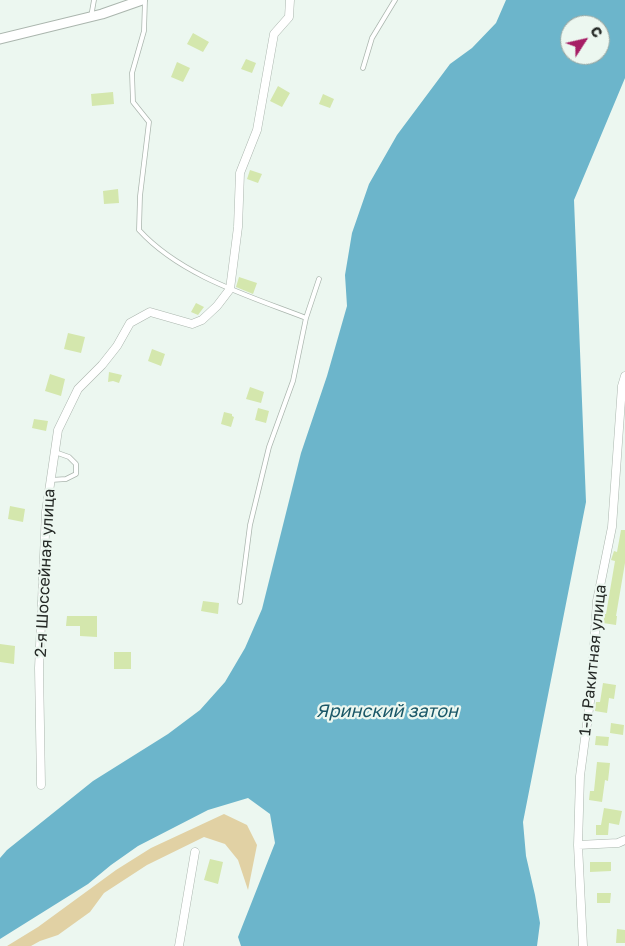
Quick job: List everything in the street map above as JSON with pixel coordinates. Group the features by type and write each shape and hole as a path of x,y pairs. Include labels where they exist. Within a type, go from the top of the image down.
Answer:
{"street":[{"path":"0,39 91,17 144,0"},
{"path":"230,289 238,227 240,173 257,130 274,34 289,17 290,0"},
{"name":"2-я Шоссейная улица","path":"42,785 40,668 46,512 58,430 78,389 102,365 117,346 130,323 150,312 192,324 202,320 230,289"},
{"name":"1-я Ракитная улица","path":"583,946 578,845 580,776 591,694 598,601 612,527 622,386 625,376"},
{"path":"578,845 618,843 625,840"},
{"path":"179,946 196,852"}],"lane":[{"path":"91,17 94,0"},
{"path":"144,0 144,31 132,73 133,102 148,122 140,196 139,230 171,258 230,289 306,318"},
{"path":"362,68 372,38 395,0"},
{"path":"240,602 252,517 269,447 293,380 306,318 319,279"},
{"path":"51,480 66,479 76,474 76,464 69,456 55,452"}],"shaded area":[{"path":"224,814 247,825 257,845 248,890 238,860 225,844 204,837 147,865 104,893 90,912 58,935 31,946 7,946 38,927 116,870 151,848"}],"water":[{"name":"Яринский затон","path":"506,0 625,0 625,78 574,200 586,502 523,822 526,856 540,923 537,946 241,946 238,937 275,843 270,814 248,798 208,810 138,846 88,884 0,939 0,858 7,850 93,781 168,734 200,710 225,682 245,648 262,609 301,453 327,376 347,306 345,275 352,233 369,184 397,135 450,64 472,48 496,23"}],"building":[{"path":"193,33 209,42 203,52 187,44"},
{"path":"246,59 256,63 252,73 241,69"},
{"path":"177,62 190,68 183,82 171,77"},
{"path":"278,86 290,93 282,107 270,101"},
{"path":"113,92 114,104 92,106 91,94"},
{"path":"323,94 334,99 330,108 319,104"},
{"path":"250,170 262,174 258,183 247,179"},
{"path":"118,189 119,203 104,204 103,191"},
{"path":"239,277 257,283 253,294 236,287"},
{"path":"196,303 204,307 198,315 191,312"},
{"path":"68,333 85,337 81,353 64,349"},
{"path":"152,349 165,354 161,366 148,361"},
{"path":"109,372 122,375 119,383 108,382"},
{"path":"50,374 65,379 61,396 45,391"},
{"path":"250,387 264,392 261,403 246,399"},
{"path":"258,408 269,411 266,423 255,420"},
{"path":"224,412 232,414 234,417 231,427 221,424"},
{"path":"34,419 48,421 46,431 32,428"},
{"path":"10,506 25,509 23,522 8,519"},
{"path":"621,530 625,530 625,563 616,625 603,623 615,561 611,560 614,551 617,552"},
{"path":"203,601 219,603 218,614 201,611"},
{"path":"67,616 97,616 97,637 80,636 80,626 66,626"},
{"path":"0,644 15,646 14,664 0,662"},
{"path":"114,652 131,652 131,669 114,669"},
{"path":"603,683 616,685 614,699 609,698 607,713 595,711 596,702 600,702"},
{"path":"611,723 624,725 623,735 610,733"},
{"path":"596,736 609,737 608,746 595,745"},
{"path":"597,762 610,763 608,781 605,780 602,802 589,800 590,791 594,791"},
{"path":"604,808 622,811 619,825 609,823 608,835 596,835 596,825 601,825"},
{"path":"210,859 223,862 218,884 204,880"},
{"path":"590,862 611,862 611,871 590,872"},
{"path":"597,893 611,893 610,903 597,903"},
{"path":"617,929 625,930 625,943 616,943"}]}
